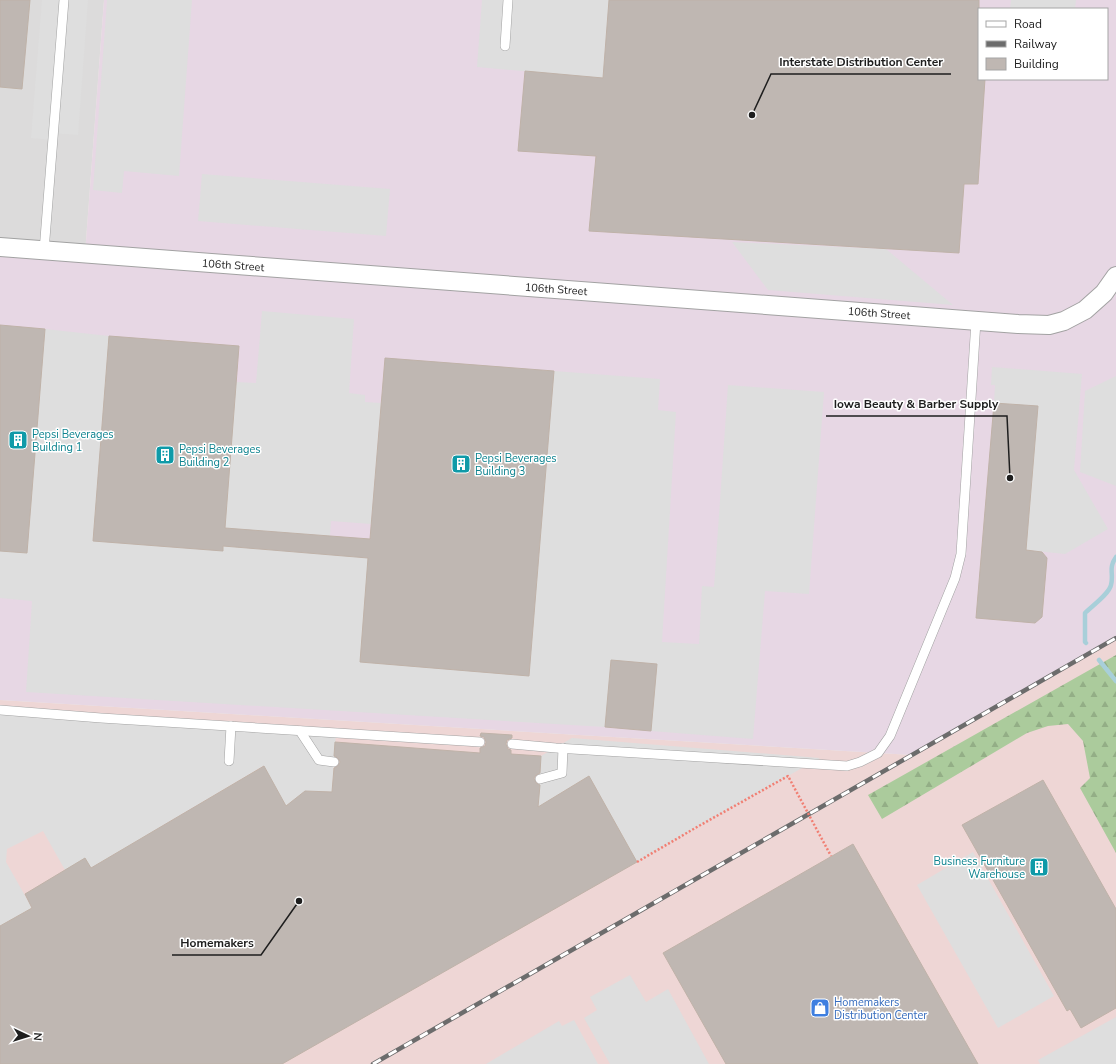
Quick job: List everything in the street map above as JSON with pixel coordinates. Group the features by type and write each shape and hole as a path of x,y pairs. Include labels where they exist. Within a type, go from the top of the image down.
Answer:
{"street":[{"name":"106th Street","path":"0,247 1018,324 1049,324 1064,321 1085,310 1104,293 1116,276"}],"lane":[{"path":"44,251 64,0"},
{"path":"505,46 508,0"},
{"path":"512,744 847,766 860,762 878,753 890,736 899,715 955,578 961,554 976,321"},
{"path":"0,710 480,742"},
{"path":"228,761 231,726"},
{"path":"300,731 319,760 334,762"},
{"path":"540,780 562,773 563,748"}],"path":[{"path":"637,862 788,776 831,856"}],"shaded area":[{"path":"0,0 104,0 85,254 0,247"},
{"path":"42,0 88,0 78,135 53,133 53,140 31,138"},
{"path":"104,0 1116,0 1116,638 912,755 0,700 0,247 85,254"},
{"path":"107,0 192,0 179,176 124,171 122,193 93,190"},
{"path":"482,0 609,0 603,78 477,67"},
{"path":"1011,0 1076,0 1075,8 1010,8"},
{"path":"202,174 390,189 386,236 198,221"},
{"path":"732,242 886,249 953,305 768,290"},
{"path":"262,311 354,319 349,393 365,395 365,402 381,403 371,524 331,521 330,536 225,528 236,382 256,383"},
{"path":"45,329 109,336 93,541 223,551 223,546 368,558 360,662 529,676 554,371 660,379 658,410 676,412 662,642 699,644 702,586 714,587 728,385 824,392 809,594 765,591 753,739 651,731 657,664 611,660 605,727 26,692 32,601 0,598 0,551 27,552"},
{"path":"992,367 1082,374 1074,470 1108,529 1065,554 1026,550 1038,406 994,403 995,385 991,385"},
{"path":"1116,376 1116,486 1080,472 1085,391"},
{"path":"1116,638 1116,1064 0,1064 0,700 912,755"},
{"path":"0,710 336,733 332,792 305,791 286,806 263,766 91,868 65,870 43,831 7,849 6,862 32,908 0,926"},
{"path":"572,738 820,758 637,862 589,776 538,807 541,756"},
{"path":"973,852 1054,996 998,1028 917,885"},
{"path":"630,975 646,1002 668,989 709,1064 610,1064 584,1018 597,1010 590,997"},
{"path":"1116,1017 1116,1064 1040,1064 1038,1060"},
{"path":"574,1020 598,1064 486,1064 559,1021 562,1026"}],"green space":[{"path":"1116,655 1116,853 1080,788 1090,778 1083,741 1068,724 1048,726 1027,733 882,819 868,795"}],"building":[{"path":"0,0 30,0 22,89 0,87"},
{"path":"609,0 979,0 978,80 985,80 978,184 964,184 959,253 589,231 596,156 518,151 525,71 603,78"},
{"name":"Pepsi Beverages Building 1","path":"0,325 45,329 27,553 0,551"},
{"name":"Pepsi Beverages Building 3","path":"109,336 239,346 225,528 370,539 385,358 554,371 529,676 360,662 368,558 223,546 223,551 93,541"},
{"path":"994,403 1038,406 1026,550 1042,552 1047,558 1042,617 1035,623 976,618"},
{"path":"611,660 657,664 651,731 605,727"},
{"path":"481,733 512,735 512,738 507,740 506,744 508,749 511,750 511,754 541,756 540,773 534,778 536,783 540,785 538,807 589,776 637,862 282,1064 0,1064 0,926 32,908 25,894 85,858 91,868 264,766 286,806 305,791 332,792 334,768 338,766 340,762 338,758 334,756 335,742 480,753 480,748 485,746 486,742 484,737 480,736"},
{"name":"Business Furniture Warehouse","path":"1043,780 1116,909 1116,1008 1081,1028 1070,1009 1067,1011 962,825"},
{"name":"Homemakers Distribution Center","path":"853,844 978,1064 726,1064 663,953"}],"waterway":[{"path":"1086,643 1085,613 1104,596 1110,588 1112,581 1112,564 1116,557"},
{"path":"1099,660 1116,681"}],"railway":[{"path":"373,1064 1116,638"}],"place":[{"name":"Interstate Distribution Center","path":"752,115"},
{"name":"Pepsi Beverages Building 1","path":"18,440"},
{"name":"Pepsi Beverages Building 2","path":"165,455"},
{"name":"Pepsi Beverages Building 3","path":"461,464"},
{"name":"Iowa Beauty & Barber Supply","path":"1010,478"},
{"name":"Business Furniture Warehouse","path":"1039,867"},
{"name":"Homemakers","path":"299,901"},
{"name":"Homemakers Distribution Center","path":"820,1008"}]}
